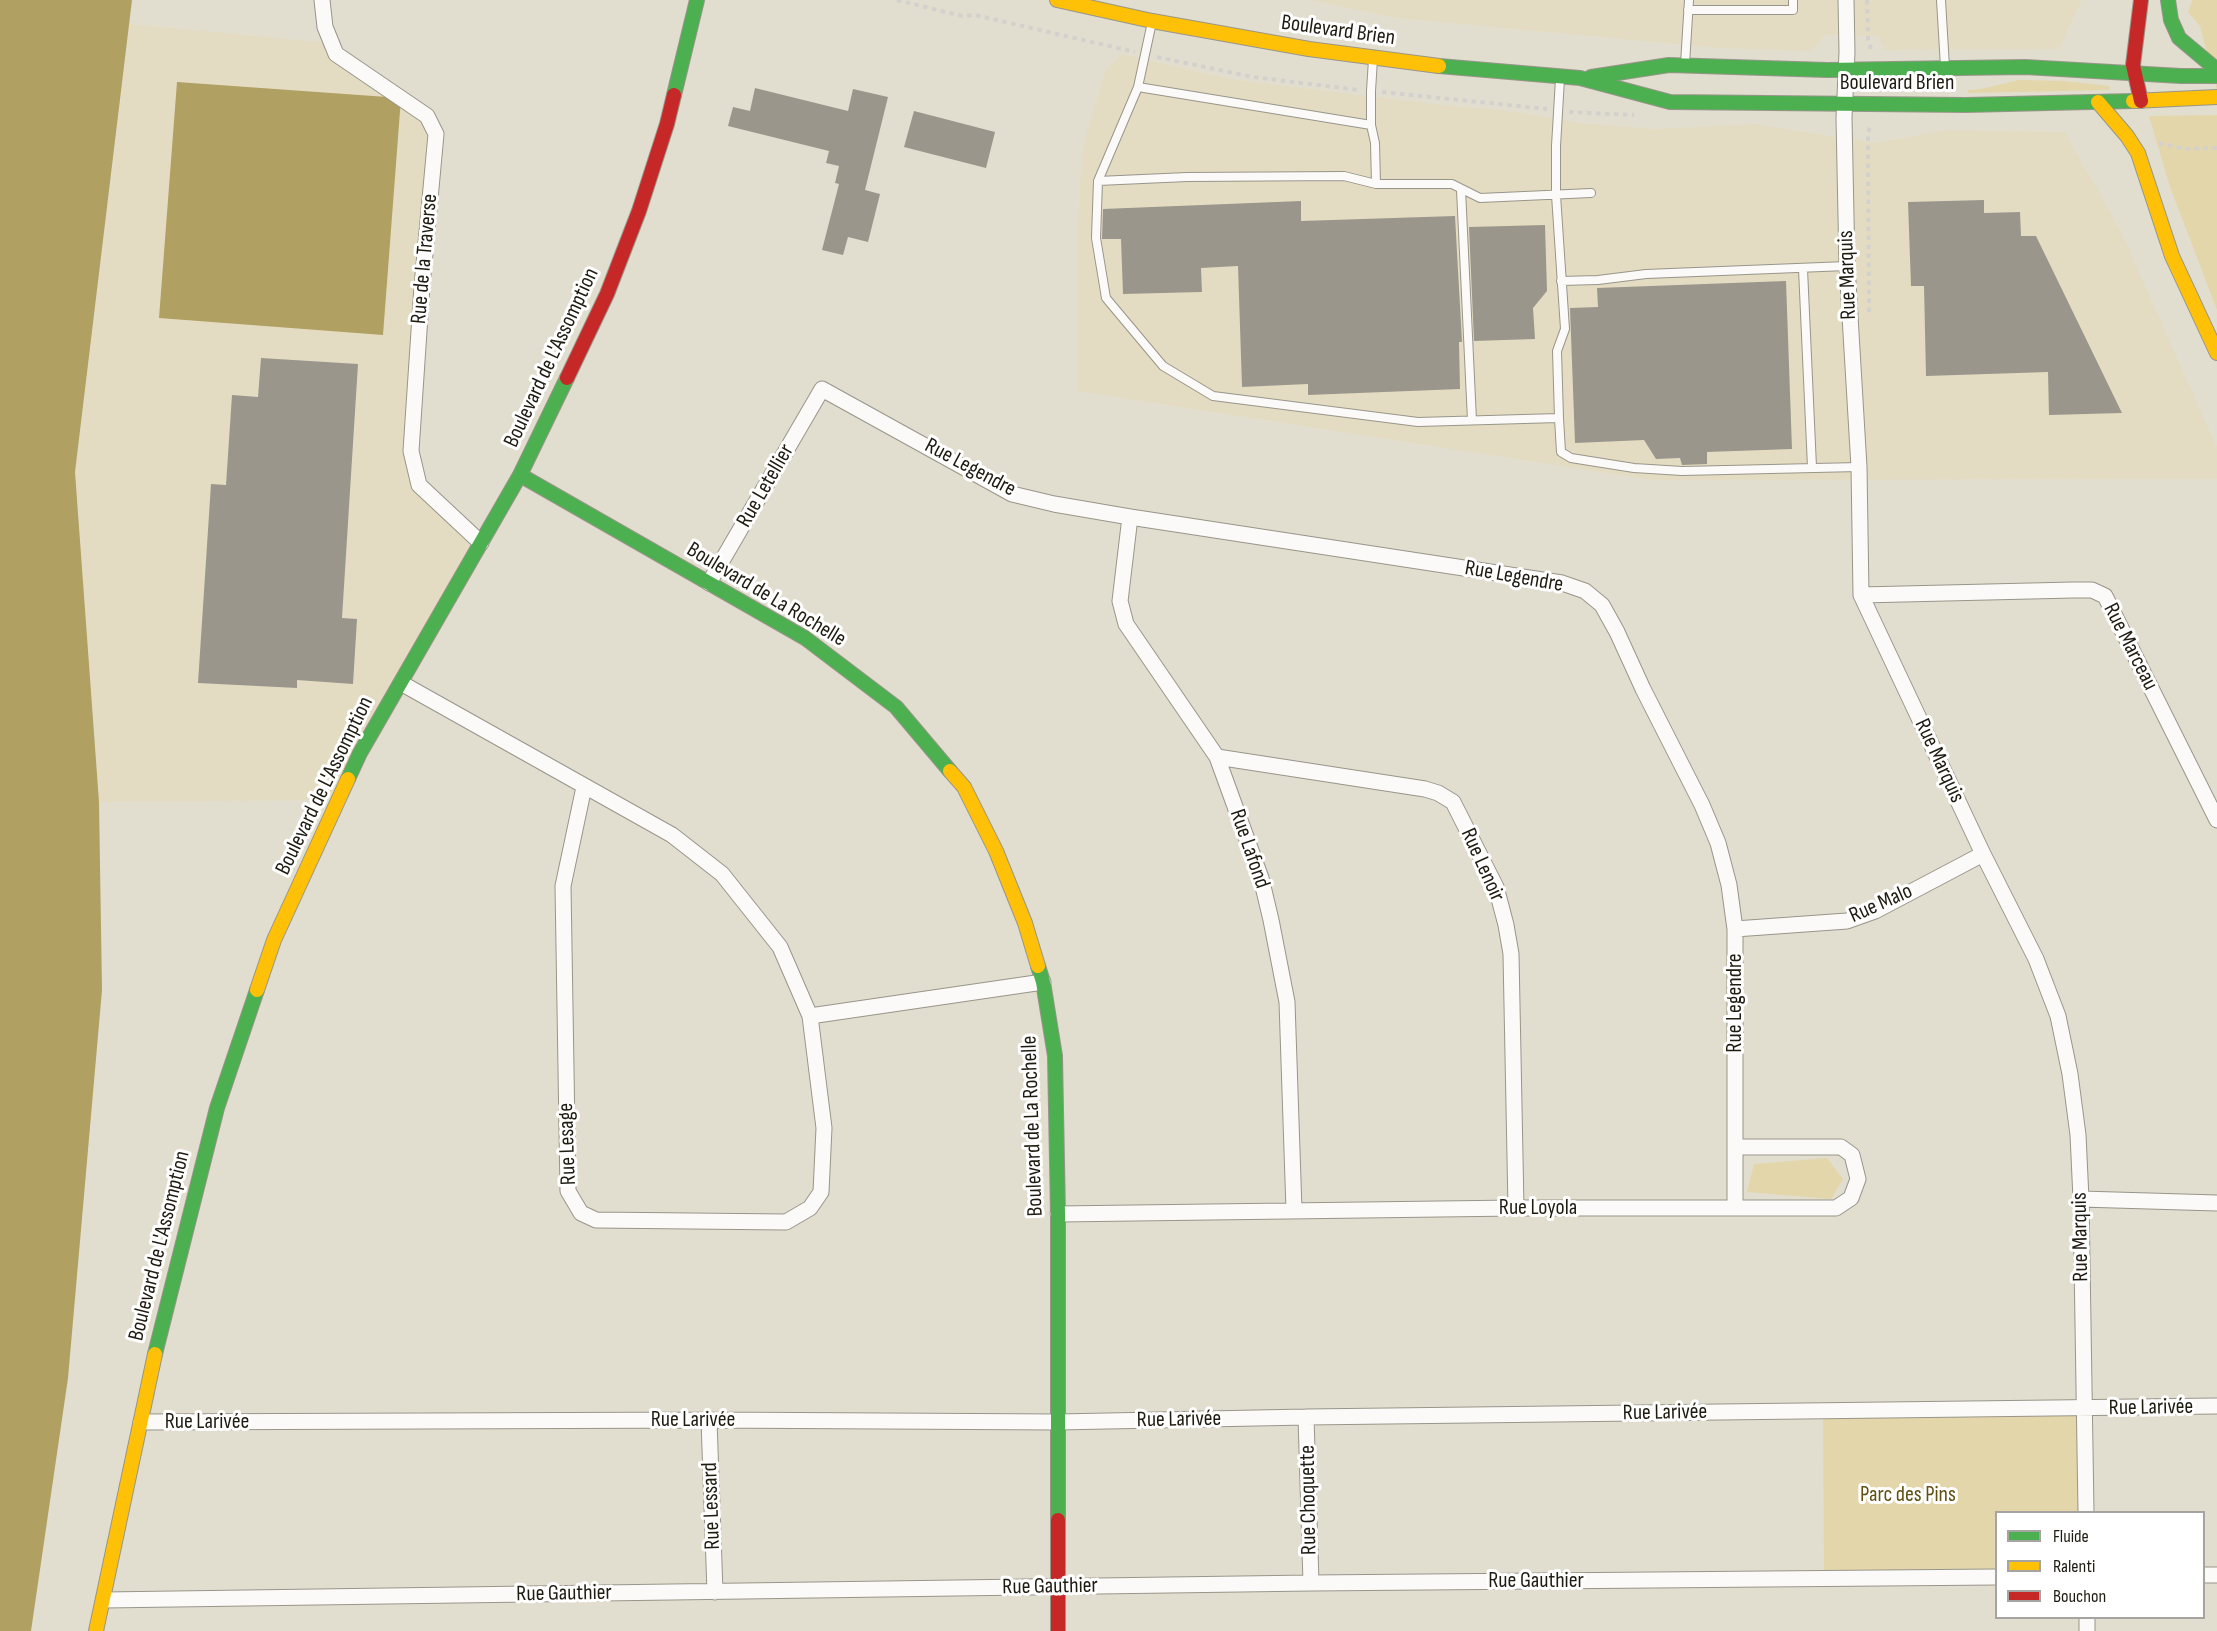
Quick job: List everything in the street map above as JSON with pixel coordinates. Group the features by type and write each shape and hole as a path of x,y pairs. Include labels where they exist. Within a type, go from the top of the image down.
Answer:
{"main road":[{"name":"Boulevard de L'Assomption","path":"96,1631 158,1338 217,1108 274,940 360,753 520,475 607,294 639,211 667,124 697,0"},
{"name":"Boulevard Brien","path":"1057,0 1152,21 1259,40 1478,70 1560,77 1580,78 1669,66 1846,69 2025,67 2134,74 2217,76"},
{"path":"2141,0 2133,48 2134,74 2141,101"},
{"path":"2168,0 2171,20 2179,38 2217,70"},
{"name":"Boulevard Brien","path":"1580,78 1670,102 1846,104 2098,102 2217,98"},
{"path":"2098,102 2127,136 2138,153 2172,256 2217,353"},
{"name":"Boulevard de La Rochelle","path":"520,475 805,638 896,707 964,787 1001,861 1025,923 1043,982 1055,1056 1058,1214 1058,1631"}],"street":[{"name":"Rue de la Traverse","path":"322,0 325,27 336,54 427,116 436,134 422,285 411,451 419,485 481,543"},
{"name":"Rue Marquis","path":"1846,0 1844,118 1847,266 1859,467 1862,595 1983,854 2036,959 2058,1016 2073,1094 2078,1135 2086,1511"},
{"name":"Rue Legendre","path":"822,389 1012,494 1130,517 1562,584 1585,591 1602,605 1702,806 1718,843 1730,885 1735,929 1735,1207"},
{"name":"Rue Letellier","path":"709,583 822,389"},
{"name":"Rue Lafond","path":"1130,517 1120,601 1126,624 1217,757 1261,878 1271,920 1287,1002 1294,1210"},
{"name":"Rue Marceau","path":"1862,595 2092,590 2105,596 2217,820"},
{"name":"Rue Lesage","path":"401,683 672,835 722,874 780,947 810,1016 824,1128 821,1192 810,1208 786,1222 596,1220 580,1213 568,1191 563,886 584,787"},
{"name":"Rue Lenoir","path":"1217,757 1425,789 1438,793 1453,802 1496,887 1509,945 1516,1208"},
{"name":"Rue Malo","path":"1735,929 1847,921 1875,911 1983,854"},
{"path":"810,1016 1043,982"},
{"name":"Rue Loyola","path":"1058,1214 1516,1208 1836,1208 1851,1198 1858,1179 1852,1155 1841,1147 1736,1147"},
{"path":"2081,1199 2217,1203"},
{"name":"Rue Larivée","path":"141,1422 710,1420 1058,1422 2217,1406"},
{"name":"Rue Choquette","path":"1306,1417 1311,1583"},
{"name":"Rue Lessard","path":"710,1420 716,1592"},
{"name":"Rue Gauthier","path":"104,1600 1311,1583 1995,1577"}],"lane":[{"path":"1684,66 1689,0"},
{"path":"1688,10 1792,10 1793,0"},
{"path":"1945,68 1941,4 1950,0"},
{"path":"1152,21 1138,87 1098,181 1096,238 1106,298 1163,366 1213,396 1418,422 1559,418"},
{"path":"1374,57 1371,125 1375,142 1376,184"},
{"path":"1560,77 1556,126 1556,195 1565,329 1557,351 1561,452 1571,458 1634,468 1682,471 1859,467"},
{"path":"1138,87 1371,125"},
{"path":"1098,181 1187,177 1344,176 1376,184 1452,184 1480,198 1591,193"},
{"path":"1461,190 1472,420"},
{"path":"1561,281 1598,280 1646,274 1847,266"},
{"path":"1803,269 1812,467"}],"path":[{"path":"897,0 962,16 975,15 1130,51"},
{"path":"1867,0 1868,39 1872,53"},
{"path":"1158,57 1253,77 1357,90"},
{"path":"1385,93 1537,108"},
{"path":"2155,140 2185,149 2217,148"}],"shaded area":[{"path":"0,0 132,0 75,472 99,802 102,990 68,1378 31,1631 0,1631"},
{"path":"1310,0 2082,0 2059,49 1884,50 1878,36 1825,35 1811,51 1719,48 1396,18"},
{"path":"130,24 320,42 436,134 411,451 419,485 481,543 337,800 99,802 75,472"},
{"path":"1121,54 1230,79 1509,111 1580,123 1657,129 1755,124 1876,143 1945,130 2065,132 2121,231 2217,447 2217,479 1652,480 1077,391 1077,247 1082,150 1105,71"},
{"path":"177,82 401,98 383,335 159,318"}],"green space":[{"path":"2192,0 2217,0 2217,90 2200,26 2188,12"},
{"path":"2019,80 2065,81 2110,86 2110,90 1968,93 1968,90"},
{"path":"2217,115 2217,310 2170,187 2149,116"},
{"path":"1827,1158 1843,1179 1831,1199 1747,1192 1754,1164"},
{"name":"Parc des Pins","path":"2083,1409 2086,1511 1995,1511 1995,1577 1824,1579 1823,1412"}],"building":[{"path":"755,88 848,111 853,89 888,97 865,190 880,194 868,242 848,237 843,255 822,250 839,184 835,183 839,166 826,163 829,151 728,126 733,107 750,111"},
{"path":"914,111 995,132 986,168 904,147"},
{"path":"1984,200 1984,213 2020,212 2021,236 2036,236 2122,413 2049,415 2048,372 1926,376 1924,286 1911,286 1908,202"},
{"path":"1301,201 1301,221 1455,216 1462,342 1459,342 1460,389 1308,395 1308,384 1242,387 1238,266 1201,268 1202,292 1123,294 1121,239 1102,239 1103,209"},
{"path":"1545,225 1547,291 1533,308 1535,339 1474,341 1469,227"},
{"path":"1786,281 1792,449 1707,452 1707,464 1682,465 1680,458 1656,459 1644,440 1575,443 1570,308 1598,307 1597,288"},
{"path":"261,358 358,364 342,618 357,619 353,684 297,680 297,688 198,683 211,484 226,485 232,395 258,397"}],"traffic: fast":[{"path":"674,95 697,0"},
{"path":"2168,0 2171,20 2179,38 2217,70"},
{"path":"1591,77 1669,65 1827,70 2025,67 2217,76"},
{"path":"1439,66 1580,78 1670,102 1966,105 2133,101"},
{"path":"348,779 360,753 520,475 567,378"},
{"path":"520,475 805,638 896,707 950,771"},
{"path":"1038,966 1043,982 1055,1056 1058,1214 1058,1520"},
{"path":"155,1354 217,1108 257,990"}],"traffic: slow":[{"path":"1057,0 1152,21 1309,49 1439,66"},
{"path":"2133,101 2217,97"},
{"path":"2098,102 2127,136 2138,153 2172,256 2217,353"},
{"path":"950,771 964,787 996,851 1025,923 1038,966"},
{"path":"257,990 274,940 348,779"},
{"path":"96,1631 155,1354"}],"traffic: jam":[{"path":"2141,0 2133,65 2141,101"},
{"path":"567,378 607,294 639,211 674,95"},
{"path":"1058,1520 1058,1631"}]}
